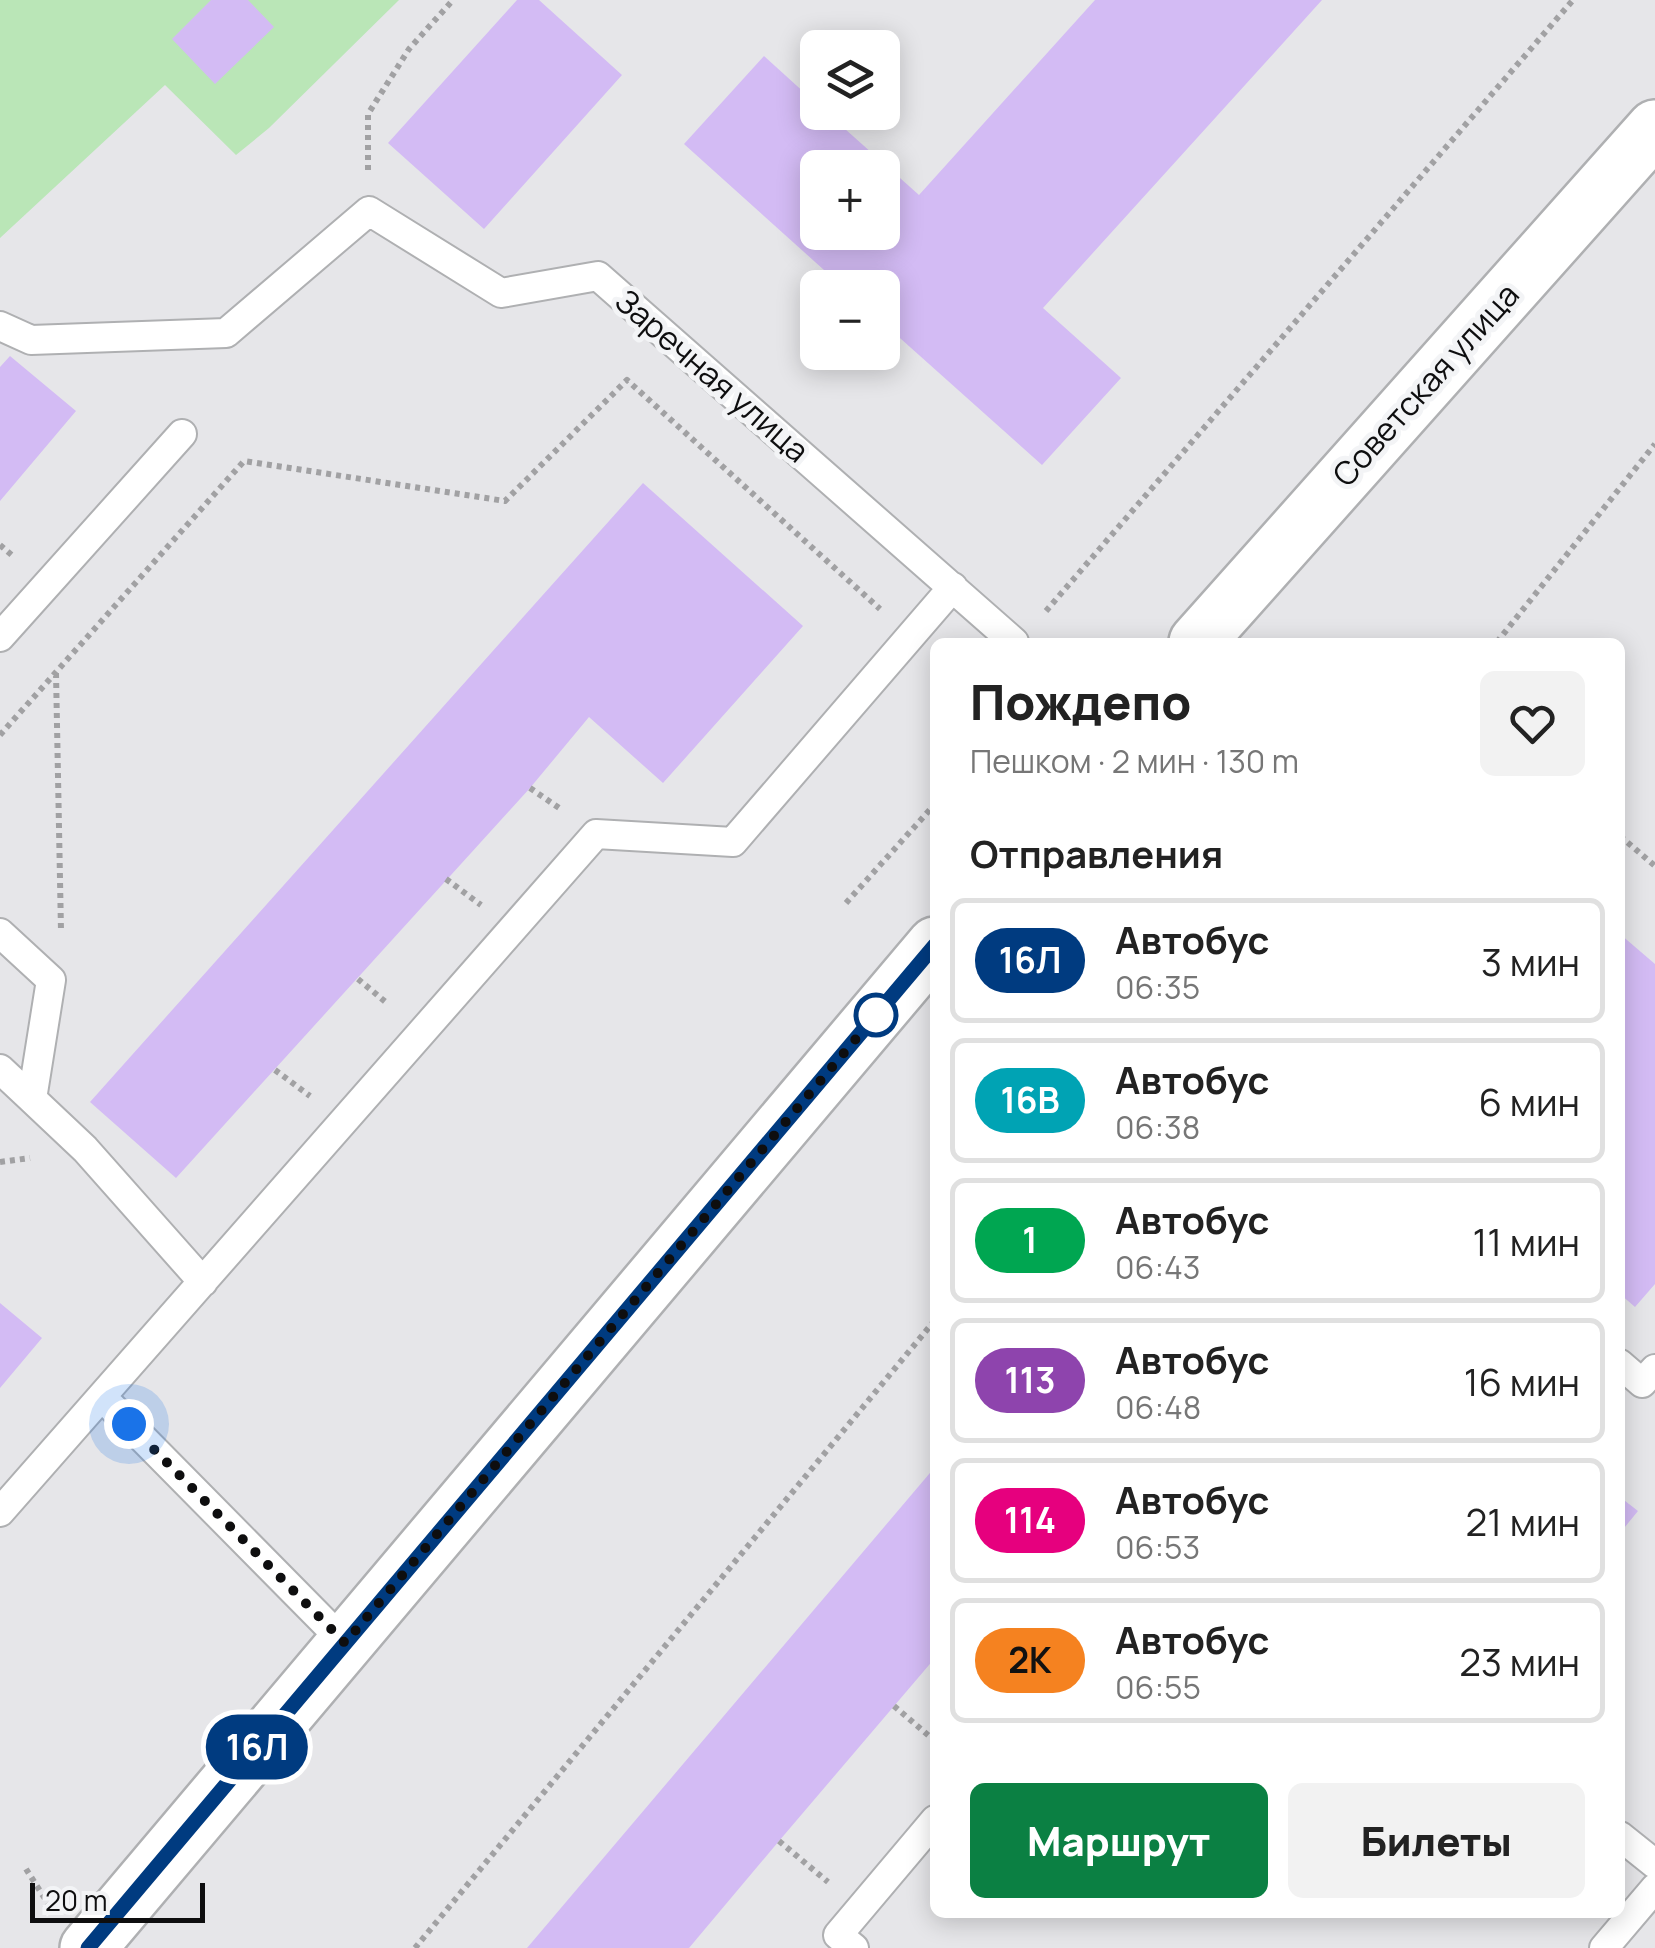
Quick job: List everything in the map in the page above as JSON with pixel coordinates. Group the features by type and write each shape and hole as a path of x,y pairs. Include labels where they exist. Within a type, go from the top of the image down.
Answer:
{"main road":[{"name":"Советская улица","path":"1201,638 1655,128"},
{"path":"88,1948 930,951"}],"lane":[{"path":"0,326 31,340 226,332 369,211"},
{"name":"Заречная улица","path":"369,211 501,293 598,276 1010,638"},
{"path":"0,638 182,434"},
{"path":"0,1512 596,834 733,842 953,587"},
{"path":"0,933 51,980 32,1099"},
{"path":"0,1069 86,1150 203,1282"},
{"path":"1625,1368 1642,1383 1655,1368"},
{"path":"102,1397 345,1643"},
{"path":"839,1944 860,1909 930,1826"},
{"path":"1625,1840 1655,1864"},
{"path":"1604,1948 1655,1888"}],"path":[{"path":"369,211 368,114 409,48 454,0"},
{"path":"1044,613 1573,0"},
{"path":"0,736 244,460 505,501 627,380 910,637"},
{"path":"1500,638 1655,444"},
{"path":"51,980 62,962 56,672"},
{"path":"846,903 930,810"},
{"path":"1625,840 1655,866"},
{"path":"416,1948 930,1326"},
{"path":"894,1706 930,1737"},
{"path":"779,1841 860,1909"}],"green space":[{"path":"0,0 399,0 269,128 236,155 165,85 0,238"}],"building":[{"path":"211,0 248,0 274,27 215,84 172,39"},
{"path":"517,0 539,0 622,75 484,229 388,143"},
{"path":"1095,0 1322,0 1043,308 1121,378 1042,465 900,338 900,270 824,270 802,250 900,250 900,178 919,195"},
{"path":"764,56 800,89 800,130 846,130 869,150 800,150 800,248 684,144"},
{"path":"10,356 76,411 0,501 0,367"},
{"path":"643,483 803,626 663,783 589,717 530,788 176,1178 90,1102"},
{"path":"1625,938 1655,964 1655,1284 1635,1307 1625,1298"},
{"path":"0,1303 42,1338 0,1388"},
{"path":"930,1473 930,1664 689,1948 527,1948"},
{"path":"1625,1501 1638,1511 1625,1527"}],"bus line":[{"name":"16Л","path":"88,1948 930,951"}],"route":[{"path":"129,1424 345,1643 876,1015"}]}
